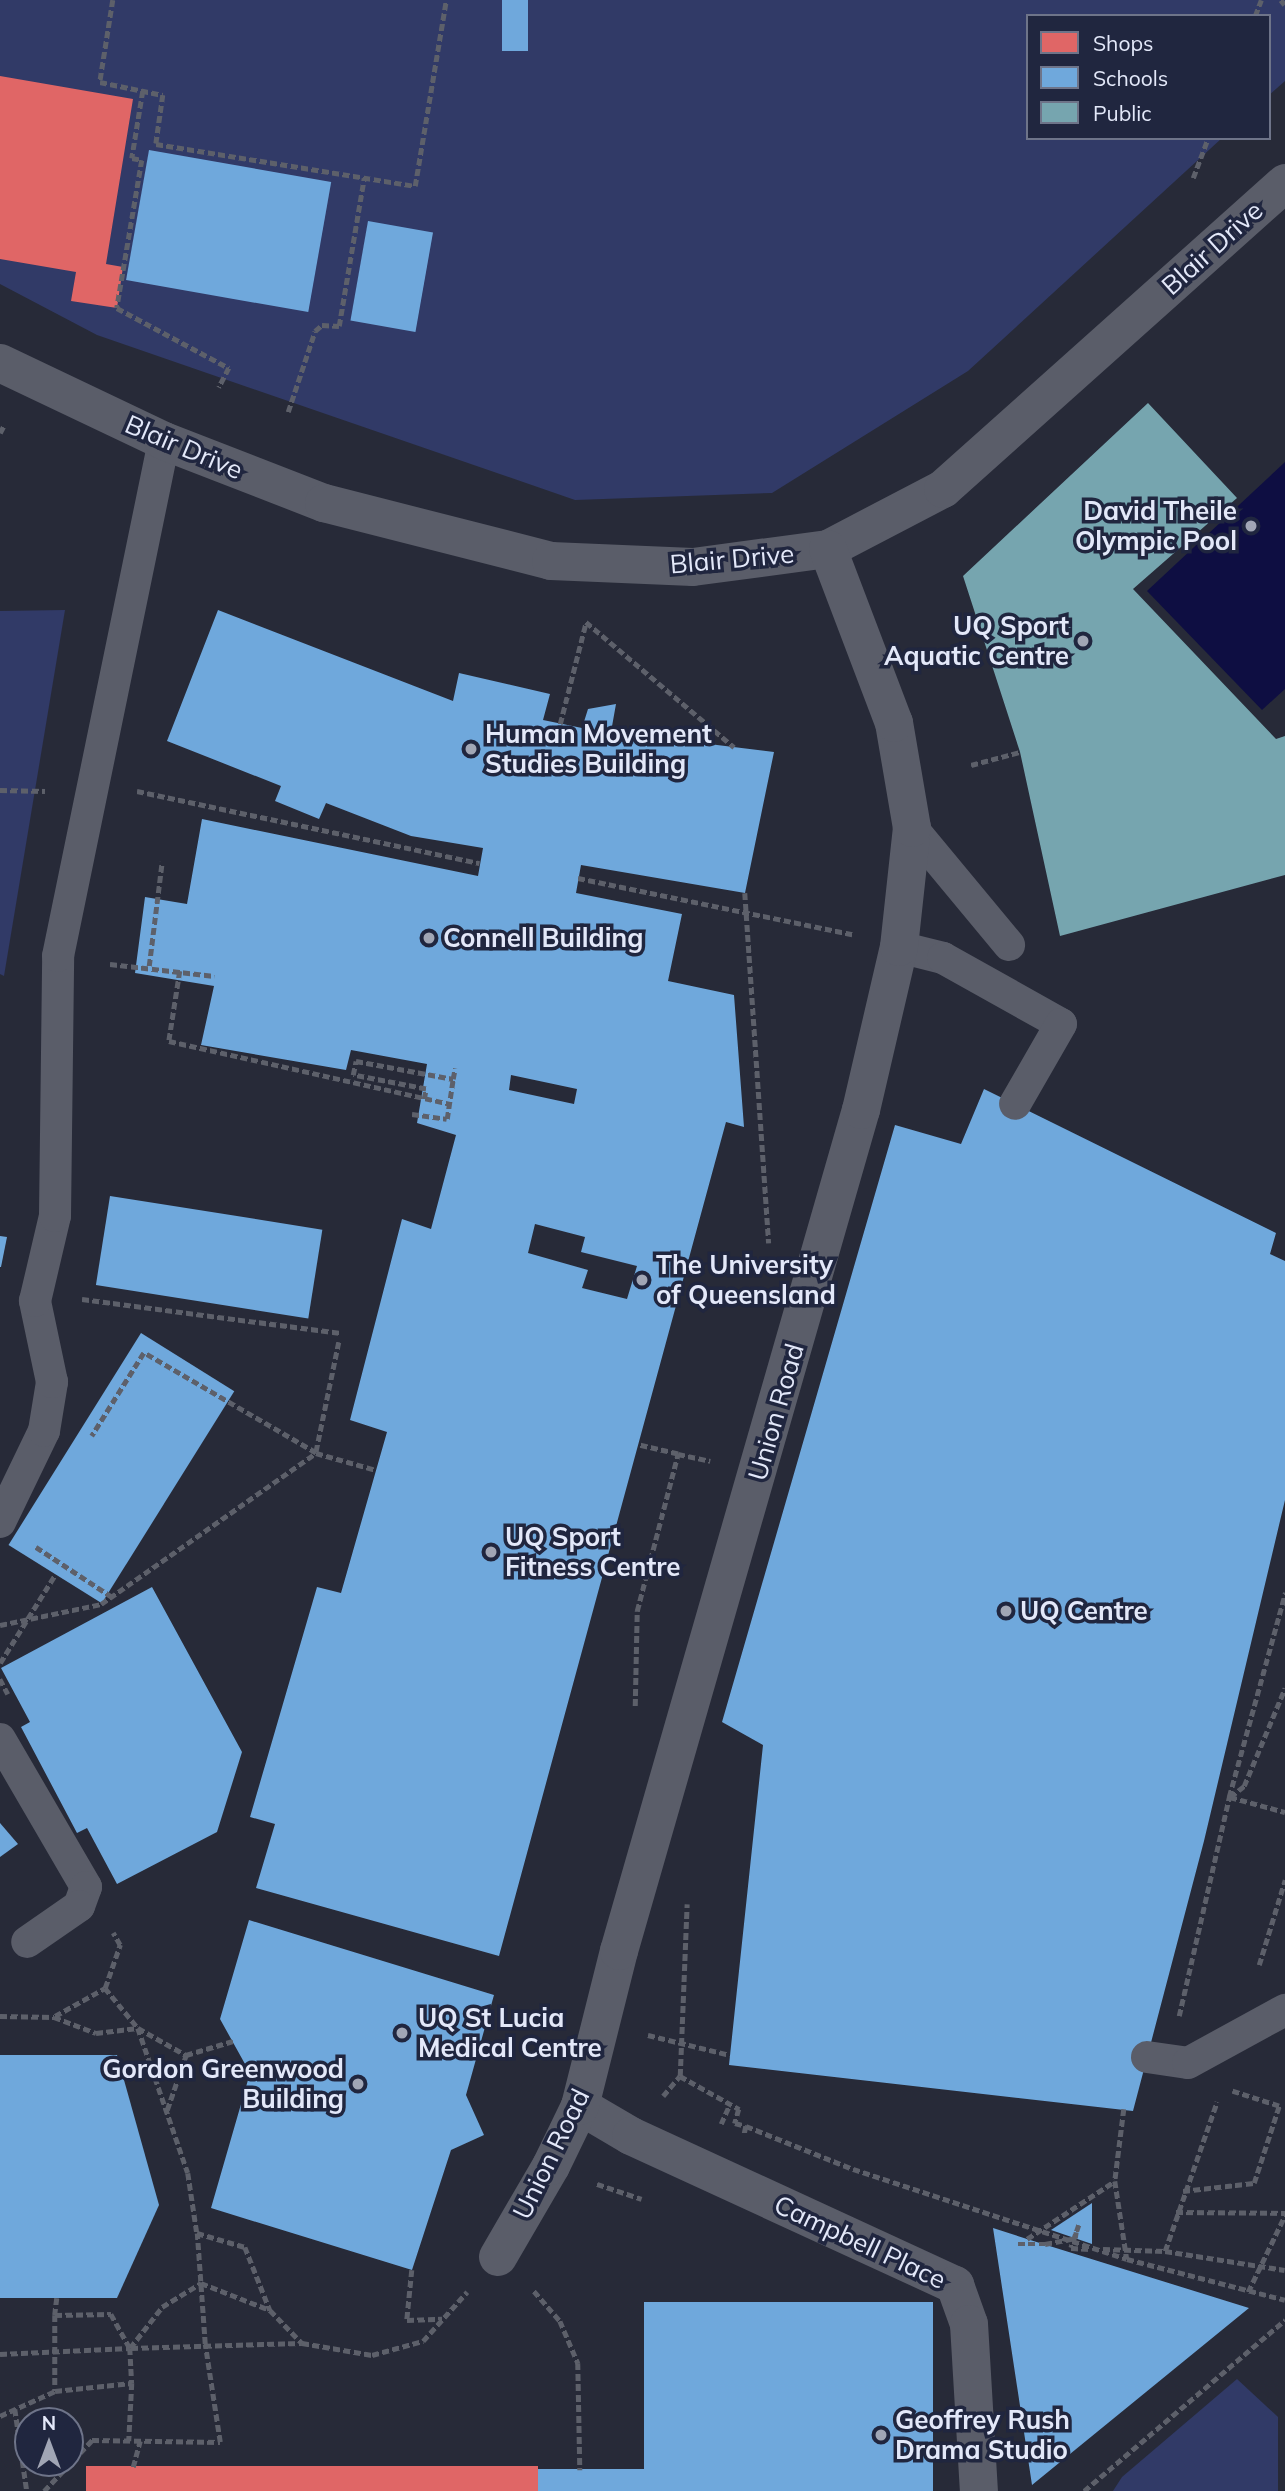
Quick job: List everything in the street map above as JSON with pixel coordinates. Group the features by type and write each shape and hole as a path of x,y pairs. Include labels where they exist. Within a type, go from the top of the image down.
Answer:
{"street":[{"name":"Blair Drive","path":"0,363 164,440 324,503 551,561 693,567 828,549 943,489 1285,183"},
{"name":"Union Road","path":"498,2257 551,2166 580,2106 619,1951 862,1110 899,947 912,828 894,723 828,549"},
{"name":"Campbell Place","path":"580,2106 631,2136 955,2285 968,2324 979,2491"}],"lane":[{"path":"0,1522 44,1431 52,1382 35,1301 55,1216 58,956 164,440"},
{"path":"912,828 1009,945"},
{"path":"899,947 943,958 1061,1024 1015,1104"},
{"path":"0,1739 86,1887 79,1906 27,1942"},
{"path":"1147,2057 1188,2063 1285,2010"}],"path":[{"path":"113,0 100,82 163,94 156,144 415,186 446,0"},
{"path":"1280,0 1285,5"},
{"path":"143,91 132,158 142,160 117,308 229,368 219,388"},
{"path":"1193,178 1207,140"},
{"path":"288,412 315,331 322,325 339,326 364,178"},
{"path":"561,724 586,622 734,747"},
{"path":"971,765 1020,752"},
{"path":"126,788 480,863"},
{"path":"0,790 46,791"},
{"path":"149,967 162,862"},
{"path":"578,878 747,911 899,947"},
{"path":"745,893 770,1258"},
{"path":"110,964 214,976"},
{"path":"180,971 169,1041 450,1104"},
{"path":"424,1099 426,1089 353,1075 356,1061 453,1079"},
{"path":"412,1114 447,1119 455,1068"},
{"path":"43,1266 85,1275 79,1298 341,1333"},
{"path":"0,1625 102,1604 316,1453 339,1342"},
{"path":"85,1447 144,1353 316,1453 376,1470"},
{"path":"639,1445 714,1462"},
{"path":"635,1716 637,1611 678,1454"},
{"path":"26,1541 112,1597"},
{"path":"0,1663 55,1575"},
{"path":"1177,2021 1229,1797 1285,1593"},
{"path":"1229,1797 1244,1786 1285,1688"},
{"path":"1229,1797 1285,1812"},
{"path":"1259,1965 1285,1880"},
{"path":"655,2106 680,2076 687,1897"},
{"path":"54,2017 105,1987 120,1945 108,1925"},
{"path":"44,2491 92,2440 220,2442 205,2344 197,2233 188,2173 138,2028 105,1987"},
{"path":"0,2016 54,2017 96,2032 138,2028 186,2055 233,2041"},
{"path":"640,2034 730,2055"},
{"path":"167,2111 186,2055"},
{"path":"680,2076 739,2109 735,2123 853,2169 1126,2259 1285,2300"},
{"path":"1183,2191 1254,2183 1279,2106 1221,2088"},
{"path":"1165,2251 1183,2191 1217,2102"},
{"path":"1124,2109 1115,2181 1126,2259"},
{"path":"742,2145 746,2126"},
{"path":"583,2180 643,2199"},
{"path":"1027,2239 1115,2181"},
{"path":"1176,2212 1285,2214 1248,2292"},
{"path":"1076,2243 1079,2225"},
{"path":"1079,2225 1071,2248 1165,2251 1285,2270"},
{"path":"1018,2244 1075,2238 1079,2225"},
{"path":"197,2233 245,2247 270,2310 302,2343"},
{"path":"0,2354 205,2344 302,2343 372,2355 422,2341 498,2257"},
{"path":"412,2270 407,2320 443,2319"},
{"path":"201,2283 270,2310"},
{"path":"130,2348 162,2307 201,2283"},
{"path":"536,2293 561,2321 578,2364 580,2470"},
{"path":"55,2391 57,2298"},
{"path":"55,2315 111,2314 130,2348 132,2383 129,2441"},
{"path":"1084,2491 1285,2320"},
{"path":"19,2407 55,2391 132,2383"},
{"path":"133,2467 140,2441"}],"shaded area":[{"path":"0,0 1285,0 1285,81 1271,93 1271,14 1026,14 1026,140 1220,140 968,371 772,493 575,500 97,335 0,284"},
{"name":"David Theile Olympic Pool","path":"1285,462 1285,689 1262,710 1147,591"},
{"path":"65,610 4,976 0,974 0,611"},
{"path":"1237,2379 1278,2417 1278,2491 1113,2491 1122,2477"}],"building: Shops":[{"path":"0,76 133,99 106,264 123,267 117,308 71,301 76,272 0,259"},
{"path":"86,2466 538,2466 538,2491 86,2491"}],"building: Schools":[{"path":"502,0 528,0 528,51 502,51"},
{"path":"149,150 331,182 308,312 126,280"},
{"path":"368,221 433,232 415,332 350,320"},
{"path":"218,610 453,701 459,673 550,694 543,720 582,728 588,709 616,704 611,732 774,752 745,893 581,865 576,893 682,914 668,981 734,995 744,1127 726,1122 499,1956 256,1888 275,1824 250,1817 317,1587 341,1593 387,1432 350,1420 402,1219 431,1229 456,1135 417,1123 427,1064 351,1050 346,1070 201,1045 214,986 135,973 145,897 187,904 202,819 478,876 483,848 411,836 326,803 319,819 275,801 281,786 167,741","holes":["511,1075 577,1089 574,1104 509,1090","535,1224 585,1237 581,1252 637,1266 627,1299 582,1288 588,1270 528,1253"]},
{"name":"UQ Centre","path":"984,1089 1276,1233 1270,1254 1285,1261 1285,1500 1204,1841 1133,2111 729,2065 763,1745 722,1722 895,1125 961,1144"},
{"path":"110,1196 322,1230 308,1319 96,1285"},
{"path":"0,1236 7,1237 1,1267 0,1267"},
{"path":"141,1333 234,1391 102,1603 9,1545"},
{"path":"152,1587 242,1752 217,1832 117,1884 87,1828 77,1833 21,1727 30,1722 1,1668"},
{"path":"0,1823 18,1844 0,1857"},
{"name":"Gordon Greenwood Building","path":"249,1920 494,1995 466,2095 484,2135 451,2150 412,2270 211,2208 250,2073 220,2019"},
{"path":"0,2055 117,2055 159,2205 117,2298 0,2298"},
{"path":"1092,2203 1092,2244 1051,2230"},
{"path":"993,2228 1027,2239 1249,2308 1032,2485"},
{"path":"644,2302 933,2302 933,2491 538,2491 538,2469 644,2469"}],"building: Public":[{"name":"UQ Sport Aquatic Centre","path":"1148,403 1237,498 1133,589 1276,739 1285,736 1285,875 1060,936 1020,752 963,576"}],"place":[{"name":"David Theile Olympic Pool","path":"1251,526"},
{"name":"UQ Sport Aquatic Centre","path":"1083,641"},
{"name":"Human Movement Studies Building","path":"471,749"},
{"name":"Connell Building","path":"429,938"},
{"name":"The University of Queensland","path":"642,1280"},
{"name":"UQ Sport Fitness Centre","path":"491,1552"},
{"name":"UQ Centre","path":"1006,1611"},
{"name":"UQ St Lucia Medical Centre","path":"402,2033"},
{"name":"Gordon Greenwood Building","path":"358,2084"},
{"name":"Geoffrey Rush Drama Studio","path":"881,2435"}]}
